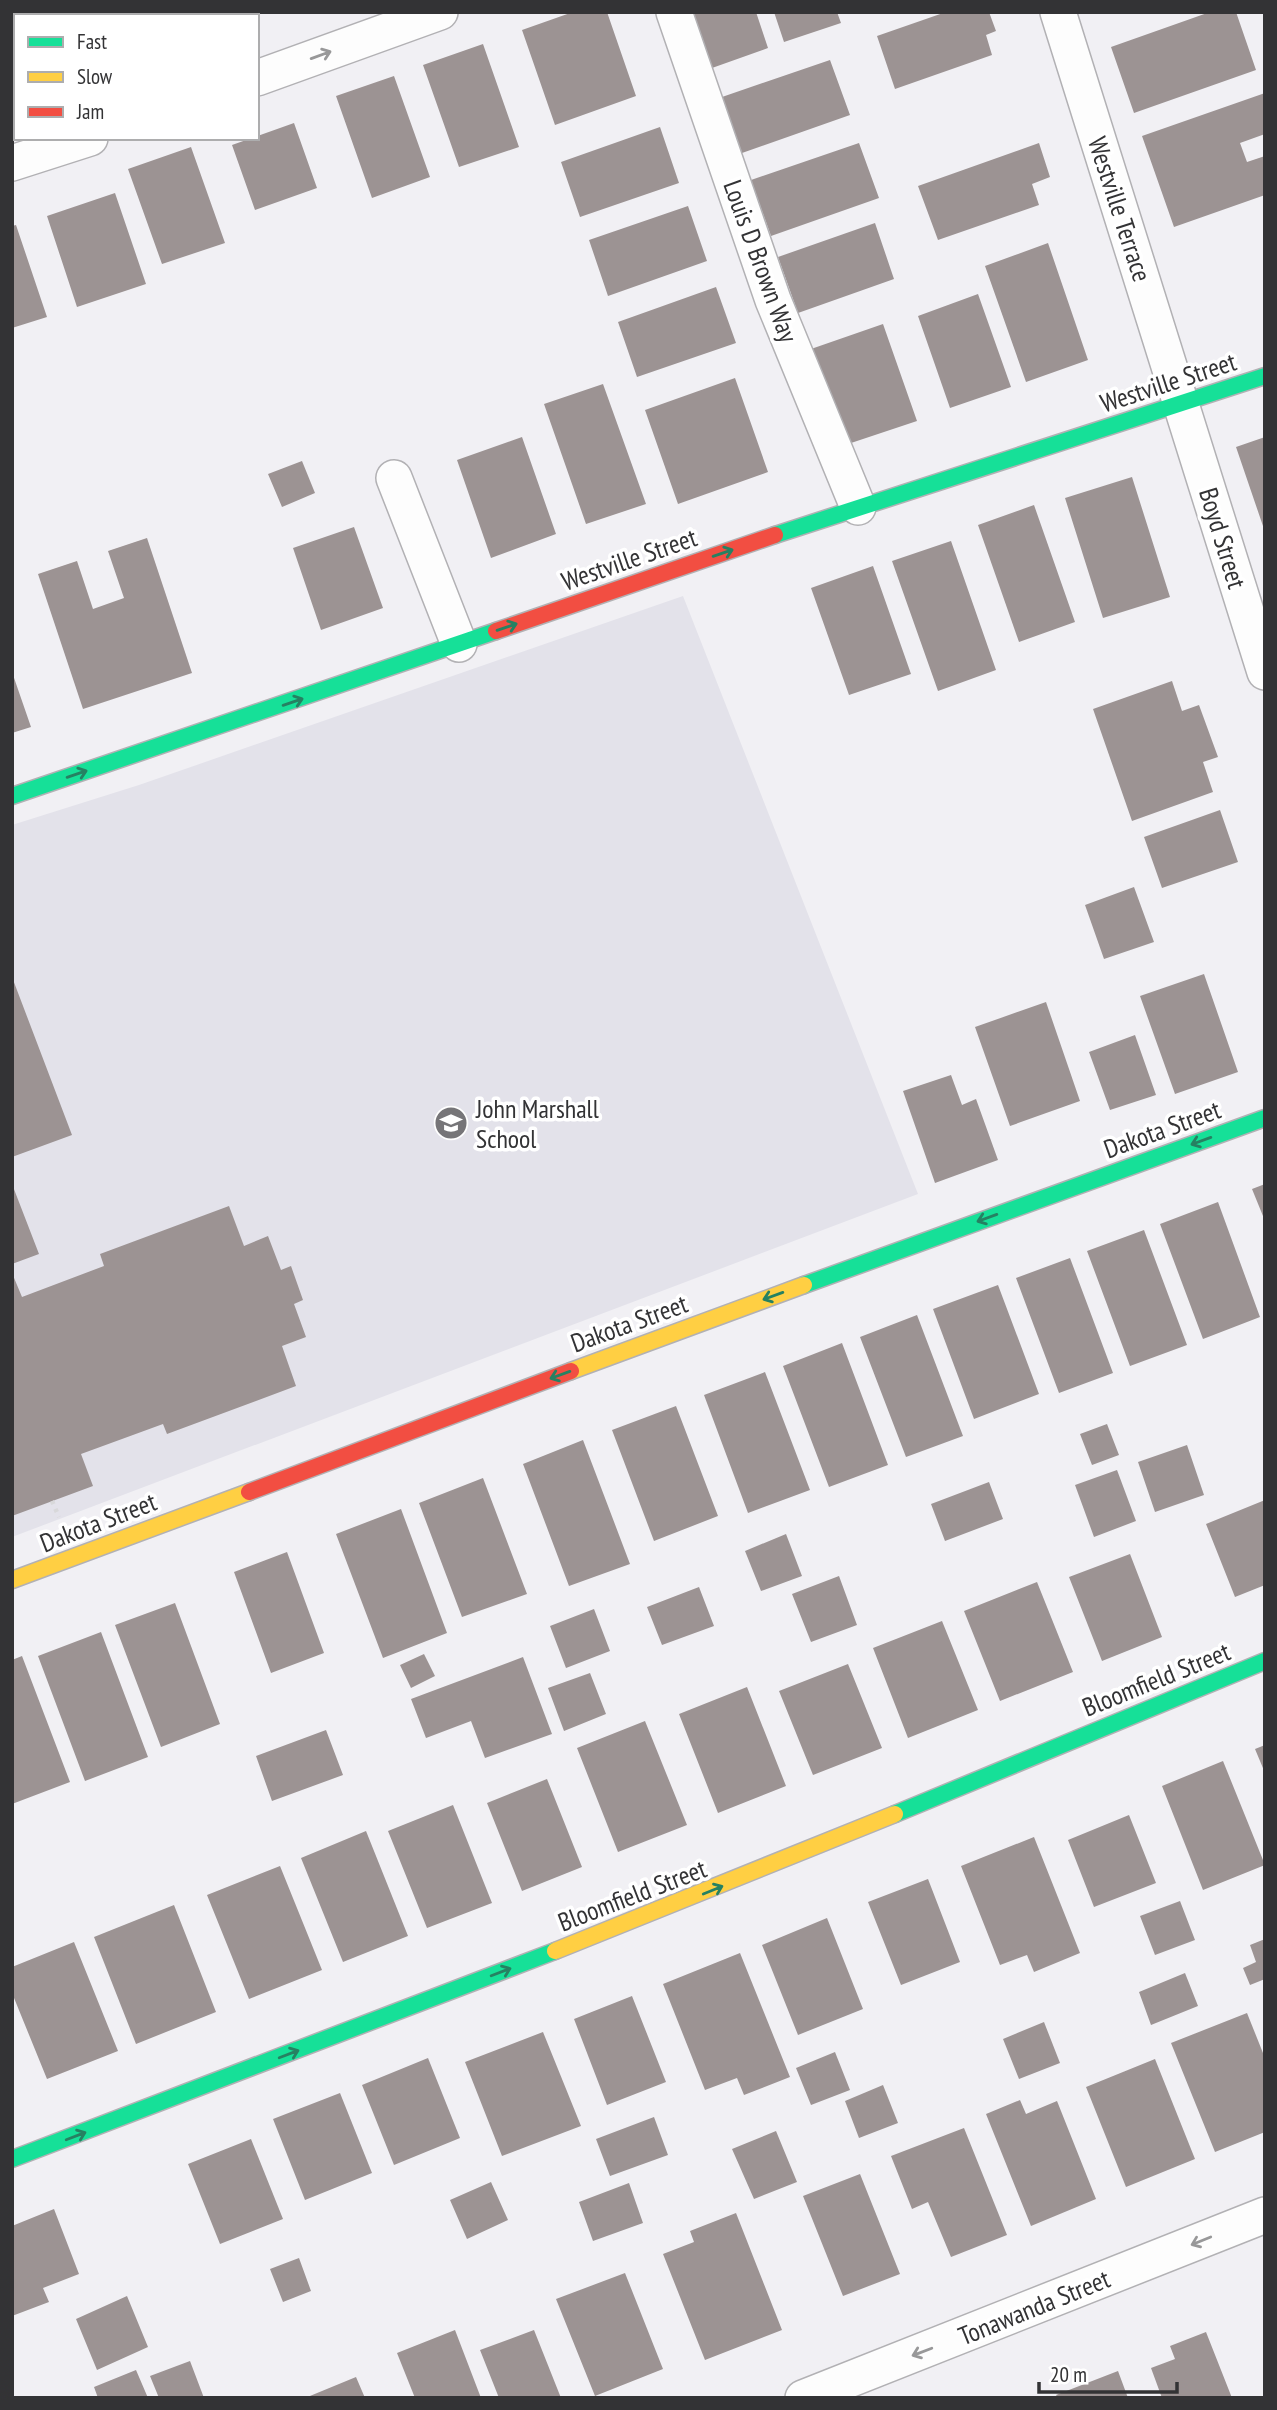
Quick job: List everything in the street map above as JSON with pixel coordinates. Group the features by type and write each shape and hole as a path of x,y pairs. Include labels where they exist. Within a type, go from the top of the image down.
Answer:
{"street":[{"path":"259,77 440,12"},
{"name":"Louis D Brown Way","path":"674,12 773,300 858,507"},
{"name":"Westville Terrace","path":"1058,12 1182,405"},
{"path":"12,163 84,140"},
{"name":"Westville Street","path":"12,796 858,507 1182,405 1265,376"},
{"name":"Boyd Street","path":"1182,405 1265,672"},
{"path":"394,478 459,644"},
{"name":"Dakota Street","path":"12,1580 851,1267 1265,1118"},
{"name":"Bloomfield Street","path":"12,2159 676,1905 1265,1661"},
{"name":"Tonawanda Street","path":"803,2398 1265,2215"}],"shaded area":[{"name":"John Marshall School","path":"683,596 918,1194 12,1537 12,825 139,785"}],"building":[{"path":"72,12 144,14 72,14"},
{"path":"167,12 246,14 168,14"},
{"path":"573,12 607,12 636,96 555,125 522,30"},
{"path":"692,12 756,12 768,48 712,68"},
{"path":"774,12 837,12 841,23 784,42"},
{"path":"946,12 989,12 996,31 986,35 992,55 895,89 877,36"},
{"path":"1210,12 1236,12 1256,70 1134,113 1111,47"},
{"path":"13,40 14,109 12,110"},
{"path":"483,44 519,147 459,167 423,65"},
{"path":"830,60 850,115 742,153 722,97"},
{"path":"394,76 430,177 372,198 336,96"},
{"path":"1265,93 1265,134 1240,143 1247,162 1265,156 1265,195 1174,227 1142,136"},
{"path":"294,123 317,188 255,210 232,145 246,140 259,140 259,135"},
{"path":"660,127 679,183 580,217 561,162"},
{"path":"859,143 879,198 771,236 751,180"},
{"path":"1039,143 1050,177 1032,184 1039,205 938,240 918,186"},
{"path":"191,147 225,243 162,264 128,169"},
{"path":"115,193 146,284 77,307 47,216"},
{"path":"688,206 707,261 608,296 589,240"},
{"path":"875,223 894,279 798,313 778,257"},
{"path":"16,225 47,317 12,328 12,226"},
{"path":"1048,243 1088,360 1026,382 985,266"},
{"path":"716,287 736,343 637,377 618,322"},
{"path":"978,294 1011,387 950,408 918,316"},
{"path":"883,324 917,421 845,445 811,349"},
{"path":"735,378 768,472 678,504 645,410"},
{"path":"603,384 646,504 586,524 544,404"},
{"path":"522,437 556,534 491,558 457,460"},
{"path":"1265,437 1265,529 1264,529 1236,447"},
{"path":"302,461 315,493 282,507 268,474"},
{"path":"1132,477 1170,597 1103,618 1065,498"},
{"path":"1034,505 1075,622 1019,642 978,525"},
{"path":"354,527 383,608 321,630 293,548"},
{"path":"147,538 192,673 83,709 38,574 77,561 93,609 124,598 108,551"},
{"path":"951,541 996,670 938,691 892,561"},
{"path":"873,566 911,674 849,695 811,588"},
{"path":"12,672 31,727 12,733"},
{"path":"1172,681 1182,711 1199,705 1218,757 1203,762 1213,792 1132,821 1093,709"},
{"path":"1220,810 1238,862 1162,888 1144,837"},
{"path":"1134,887 1154,942 1104,959 1085,905"},
{"path":"1204,974 1238,1072 1175,1094 1140,996"},
{"path":"12,977 72,1135 12,1157"},
{"path":"1046,1002 1080,1101 1010,1126 975,1027"},
{"path":"1135,1035 1156,1095 1110,1110 1089,1052"},
{"path":"951,1075 962,1105 976,1099 998,1160 935,1183 903,1091"},
{"path":"12,1184 39,1254 12,1264"},
{"path":"1265,1184 1265,1221 1252,1189"},
{"path":"1218,1202 1260,1317 1203,1339 1160,1224"},
{"path":"229,1206 244,1246 268,1236 281,1270 291,1266 303,1300 294,1304 306,1337 282,1346 296,1386 167,1434 163,1424 81,1454 93,1486 12,1516 12,1273 22,1297 104,1266 100,1254"},
{"path":"1144,1230 1187,1345 1130,1366 1087,1251"},
{"path":"1070,1258 1113,1373 1059,1393 1016,1278"},
{"path":"998,1285 1039,1394 974,1419 933,1309"},
{"path":"917,1315 963,1436 906,1457 860,1337"},
{"path":"842,1343 888,1465 829,1487 783,1366"},
{"path":"765,1372 810,1490 748,1513 704,1395"},
{"path":"676,1406 718,1516 654,1541 612,1430"},
{"path":"1107,1424 1119,1455 1092,1465 1080,1434"},
{"path":"583,1440 630,1564 569,1586 523,1464"},
{"path":"1187,1445 1204,1495 1155,1512 1138,1462"},
{"path":"1117,1470 1136,1521 1094,1537 1075,1485"},
{"path":"483,1478 527,1594 462,1617 419,1503"},
{"path":"989,1482 1003,1519 945,1541 931,1504"},
{"path":"1265,1500 1265,1585 1235,1597 1206,1524"},
{"path":"401,1509 447,1633 383,1658 336,1534"},
{"path":"786,1534 802,1576 761,1591 745,1551"},
{"path":"287,1552 324,1653 271,1673 234,1572"},
{"path":"1130,1554 1162,1637 1102,1661 1069,1577"},
{"path":"839,1576 857,1625 811,1642 792,1594"},
{"path":"1037,1582 1073,1672 1000,1701 964,1611"},
{"path":"699,1587 714,1626 662,1645 647,1607"},
{"path":"175,1603 220,1724 161,1747 115,1625"},
{"path":"594,1609 610,1651 566,1668 550,1626"},
{"path":"942,1621 978,1710 908,1738 873,1648"},
{"path":"101,1632 148,1757 85,1781 38,1656"},
{"path":"424,1654 435,1676 411,1688 400,1665"},
{"path":"22,1656 70,1782 12,1804 12,1660"},
{"path":"523,1657 552,1734 485,1758 471,1721 426,1738 411,1699"},
{"path":"848,1664 882,1748 813,1775 779,1691"},
{"path":"590,1673 606,1714 564,1731 548,1688"},
{"path":"747,1687 786,1786 718,1813 679,1714"},
{"path":"645,1721 687,1825 618,1852 577,1748"},
{"path":"326,1730 343,1775 272,1801 256,1756"},
{"path":"1265,1745 1265,1773 1255,1749"},
{"path":"1223,1761 1265,1865 1203,1890 1162,1786"},
{"path":"547,1779 582,1867 522,1891 487,1803"},
{"path":"453,1805 492,1903 427,1928 388,1831"},
{"path":"1129,1815 1156,1883 1094,1907 1068,1840"},
{"path":"366,1831 408,1936 343,1962 301,1858"},
{"path":"1034,1837 1080,1953 1034,1972 1027,1955 1000,1965 961,1866"},
{"path":"280,1866 322,1970 249,1999 207,1895"},
{"path":"928,1879 960,1962 901,1985 868,1902"},
{"path":"1180,1901 1195,1940 1155,1955 1140,1916"},
{"path":"174,1905 216,2012 136,2044 94,1937"},
{"path":"827,1918 863,2009 798,2035 762,1945"},
{"path":"1265,1939 1265,1979 1250,1985 1243,1968 1256,1962 1250,1945"},
{"path":"74,1942 118,2051 47,2079 12,1993 12,1967"},
{"path":"740,1953 790,2077 744,2095 737,2078 705,2090 663,1984"},
{"path":"1185,1973 1198,2006 1151,2025 1139,1992"},
{"path":"632,1996 666,2082 607,2105 574,2019"},
{"path":"1247,2013 1265,2058 1265,2132 1215,2152 1171,2043"},
{"path":"1044,2022 1060,2063 1019,2079 1003,2039"},
{"path":"543,2032 581,2126 502,2156 465,2062"},
{"path":"835,2052 850,2090 811,2105 796,2068"},
{"path":"428,2058 460,2138 394,2165 362,2085"},
{"path":"1155,2059 1195,2159 1126,2187 1086,2087"},
{"path":"883,2085 898,2123 859,2138 845,2101"},
{"path":"340,2093 372,2173 305,2200 273,2119"},
{"path":"1020,2100 1026,2114 1057,2101 1096,2199 1031,2226 986,2114"},
{"path":"654,2117 668,2155 610,2176 596,2139"},
{"path":"964,2128 1007,2235 951,2257 928,2202 912,2209 891,2156"},
{"path":"776,2131 797,2182 754,2199 732,2149"},
{"path":"251,2139 283,2219 220,2244 188,2164"},
{"path":"860,2174 900,2274 843,2296 803,2196"},
{"path":"491,2182 508,2220 467,2239 450,2200"},
{"path":"629,2183 643,2223 593,2241 579,2202"},
{"path":"54,2209 79,2274 43,2288 49,2302 12,2316 12,2226"},
{"path":"736,2213 782,2330 705,2360 663,2254 694,2242 690,2231"},
{"path":"299,2258 311,2291 283,2302 270,2269"},
{"path":"625,2273 663,2369 595,2396 556,2299"},
{"path":"127,2296 148,2347 97,2370 76,2319"},
{"path":"455,2330 481,2398 415,2398 397,2353"},
{"path":"534,2330 561,2398 499,2398 480,2350"},
{"path":"1206,2332 1232,2398 1162,2398 1151,2368 1175,2359 1170,2346"},
{"path":"190,2361 204,2398 159,2398 150,2376"},
{"path":"136,2370 148,2398 98,2398 94,2387"},
{"path":"1118,2371 1128,2398 1058,2398 1056,2395"},
{"path":"356,2377 365,2398 305,2398"}],"traffic: fast":[{"path":"775,535 1265,376"},
{"path":"12,796 496,631"},
{"path":"804,1285 1265,1118"},
{"path":"895,1814 1265,1661"},
{"path":"12,2159 555,1951"}],"traffic: slow":[{"path":"571,1371 804,1285"},
{"path":"12,1580 249,1492"},
{"path":"555,1951 895,1814"}],"traffic: jam":[{"path":"496,631 775,535"},
{"path":"249,1492 571,1371"}],"place":[{"name":"John Marshall School","path":"451,1123"}]}
